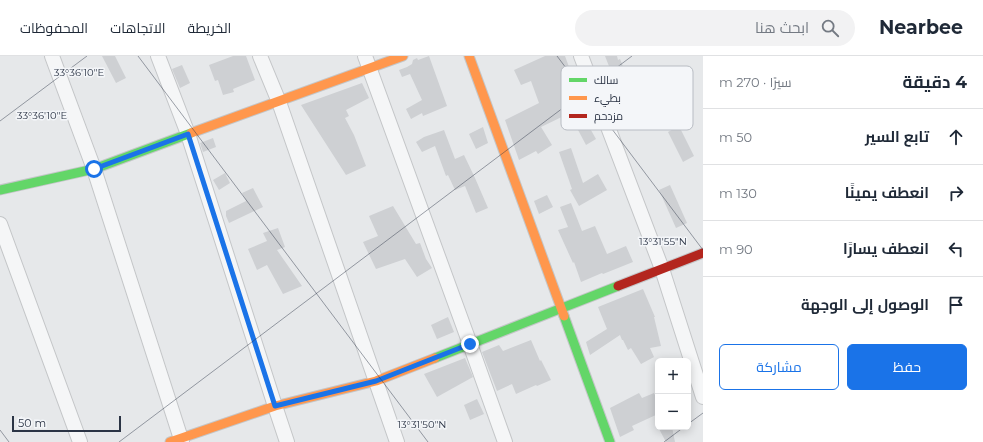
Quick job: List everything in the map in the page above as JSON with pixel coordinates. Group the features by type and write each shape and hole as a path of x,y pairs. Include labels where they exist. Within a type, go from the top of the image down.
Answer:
{"street":[{"path":"52,56 94,169 178,441 275,406 376,381 703,253"},
{"path":"158,56 188,134 287,442"},
{"path":"260,56 279,102 397,442"},
{"path":"0,190 94,169 279,102 367,62 403,56"},
{"path":"469,56 610,442"},
{"path":"581,56 585,66"},
{"path":"367,62 470,344 504,442"},
{"path":"609,130 662,269 703,397"},
{"path":"0,224 80,442"}],"building":[{"path":"102,56 115,56 126,78 116,83"},
{"path":"233,56 246,56 255,80 233,89 234,92 223,95 218,80 215,81 209,65"},
{"path":"429,56 447,106 423,116 422,113 411,119 406,109 422,100 410,74 402,77 399,70 412,64 413,60 417,58 418,60"},
{"path":"545,56 565,56 569,66 561,66 561,117 541,127 552,145 538,154 536,151 519,160 505,120 539,103 531,81 521,85 514,70"},
{"path":"605,56 617,56 623,66 609,66"},
{"path":"182,65 190,83 180,88 172,69"},
{"path":"362,83 369,98 346,110 349,116 345,118 354,135 366,166 346,175 301,105"},
{"path":"483,127 488,143 476,149 469,134"},
{"path":"444,130 455,159 464,155 488,208 476,213 465,186 455,190 448,175 446,176 435,146 422,152 416,142 424,137"},
{"path":"578,130 591,130 596,139 586,145"},
{"path":"672,130 681,130 694,156 683,162 668,132"},
{"path":"213,138 216,147 203,152 200,143"},
{"path":"571,148 583,183 598,174 607,190 579,206 570,190 572,189 559,152"},
{"path":"225,173 230,183 219,190 213,180"},
{"path":"670,185 687,223 676,228 659,190"},
{"path":"253,188 263,207 229,223 226,216 226,211 246,201 242,193"},
{"path":"547,195 553,207 539,214 534,201"},
{"path":"571,203 582,231 595,226 607,254 626,246 633,262 581,282 574,262 573,263 558,230 568,227 560,207"},
{"path":"393,206 416,244 420,243 426,259 432,268 417,277 405,259 376,269 363,242 378,236 369,216"},
{"path":"278,228 285,247 277,250 302,286 283,294 267,265 257,270 248,249 267,241 263,233"},
{"path":"643,289 655,317 661,346 650,348 654,357 641,364 631,348 628,350 620,335 590,355 586,342 607,329 598,307"},
{"path":"448,317 454,332 437,339 431,325"},
{"path":"531,340 540,361 541,360 551,380 516,394 512,384 497,391 482,352 499,345 503,351"},
{"path":"465,358 473,377 437,397 424,374"},
{"path":"639,393 642,398 654,393 655,395 655,415 632,426 634,430 620,437 610,408"},
{"path":"477,399 484,414 470,420 464,405"},
{"path":"660,430 673,430 675,442 666,442"}],"traffic: fast":[{"path":"0,190 94,169 191,133"},
{"path":"435,358 618,286"},
{"path":"564,316 610,442"}],"traffic: slow":[{"path":"191,133 403,56"},
{"path":"469,56 564,316"},
{"path":"170,442 275,406 376,381 435,358"}],"traffic: jam":[{"path":"618,286 703,253"}],"route":[{"path":"94,169 188,134 275,406 376,381 470,344"}]}
